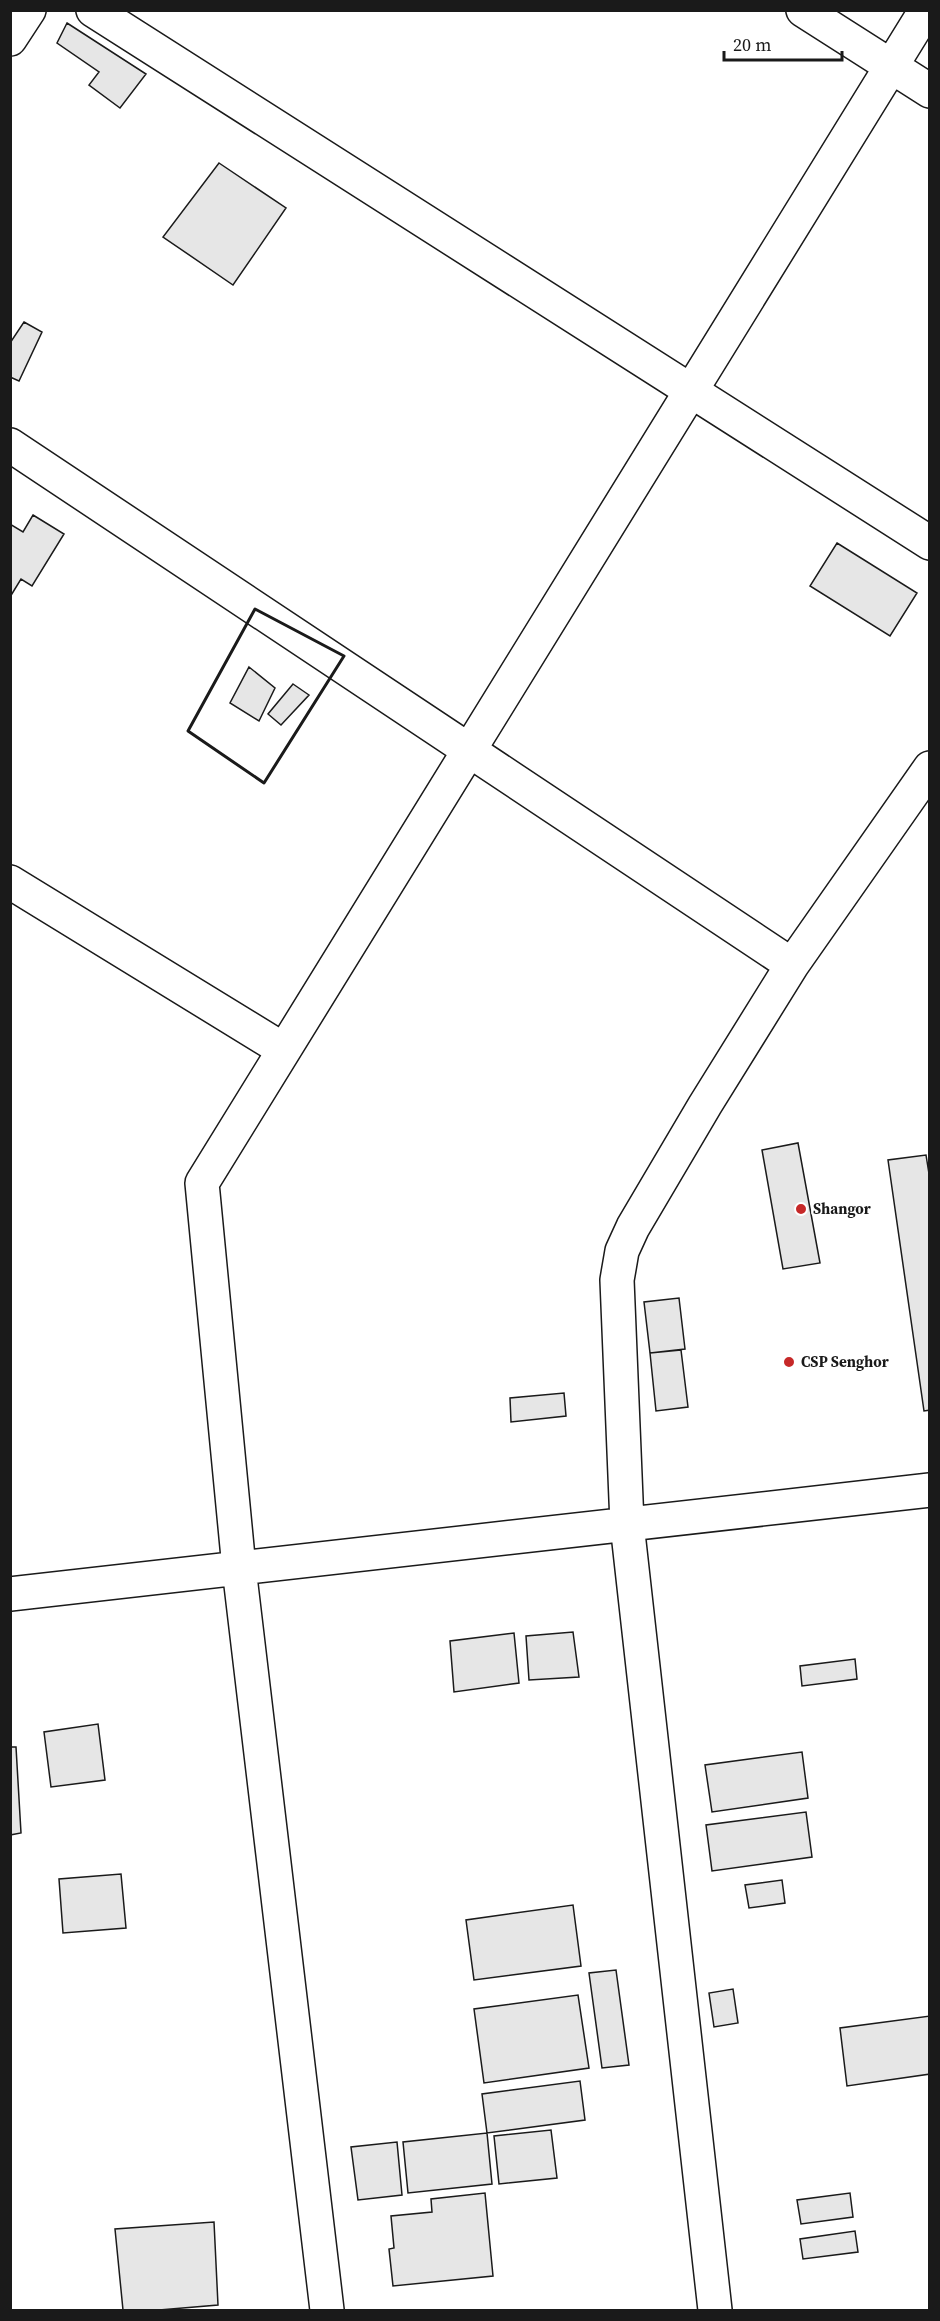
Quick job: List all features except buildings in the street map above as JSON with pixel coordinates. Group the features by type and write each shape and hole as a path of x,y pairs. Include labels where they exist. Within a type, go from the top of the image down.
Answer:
{"street":[{"path":"10,39 29,10"},
{"path":"93,10 930,543"},
{"path":"803,10 930,91"},
{"path":"327,2310 239,1568 202,1183 926,10"},
{"path":"10,445 792,965"},
{"path":"715,2310 627,1524 617,1280 622,1251 633,1227 705,1105 792,965 930,768"},
{"path":"10,882 284,1050"},
{"path":"10,1594 930,1490"}],"wall":[{"path":"255,609 344,656 264,783 188,731 255,609"}],"place":[{"name":"Shangor","path":"801,1209"},
{"name":"CSP Senghor","path":"789,1362"}]}
